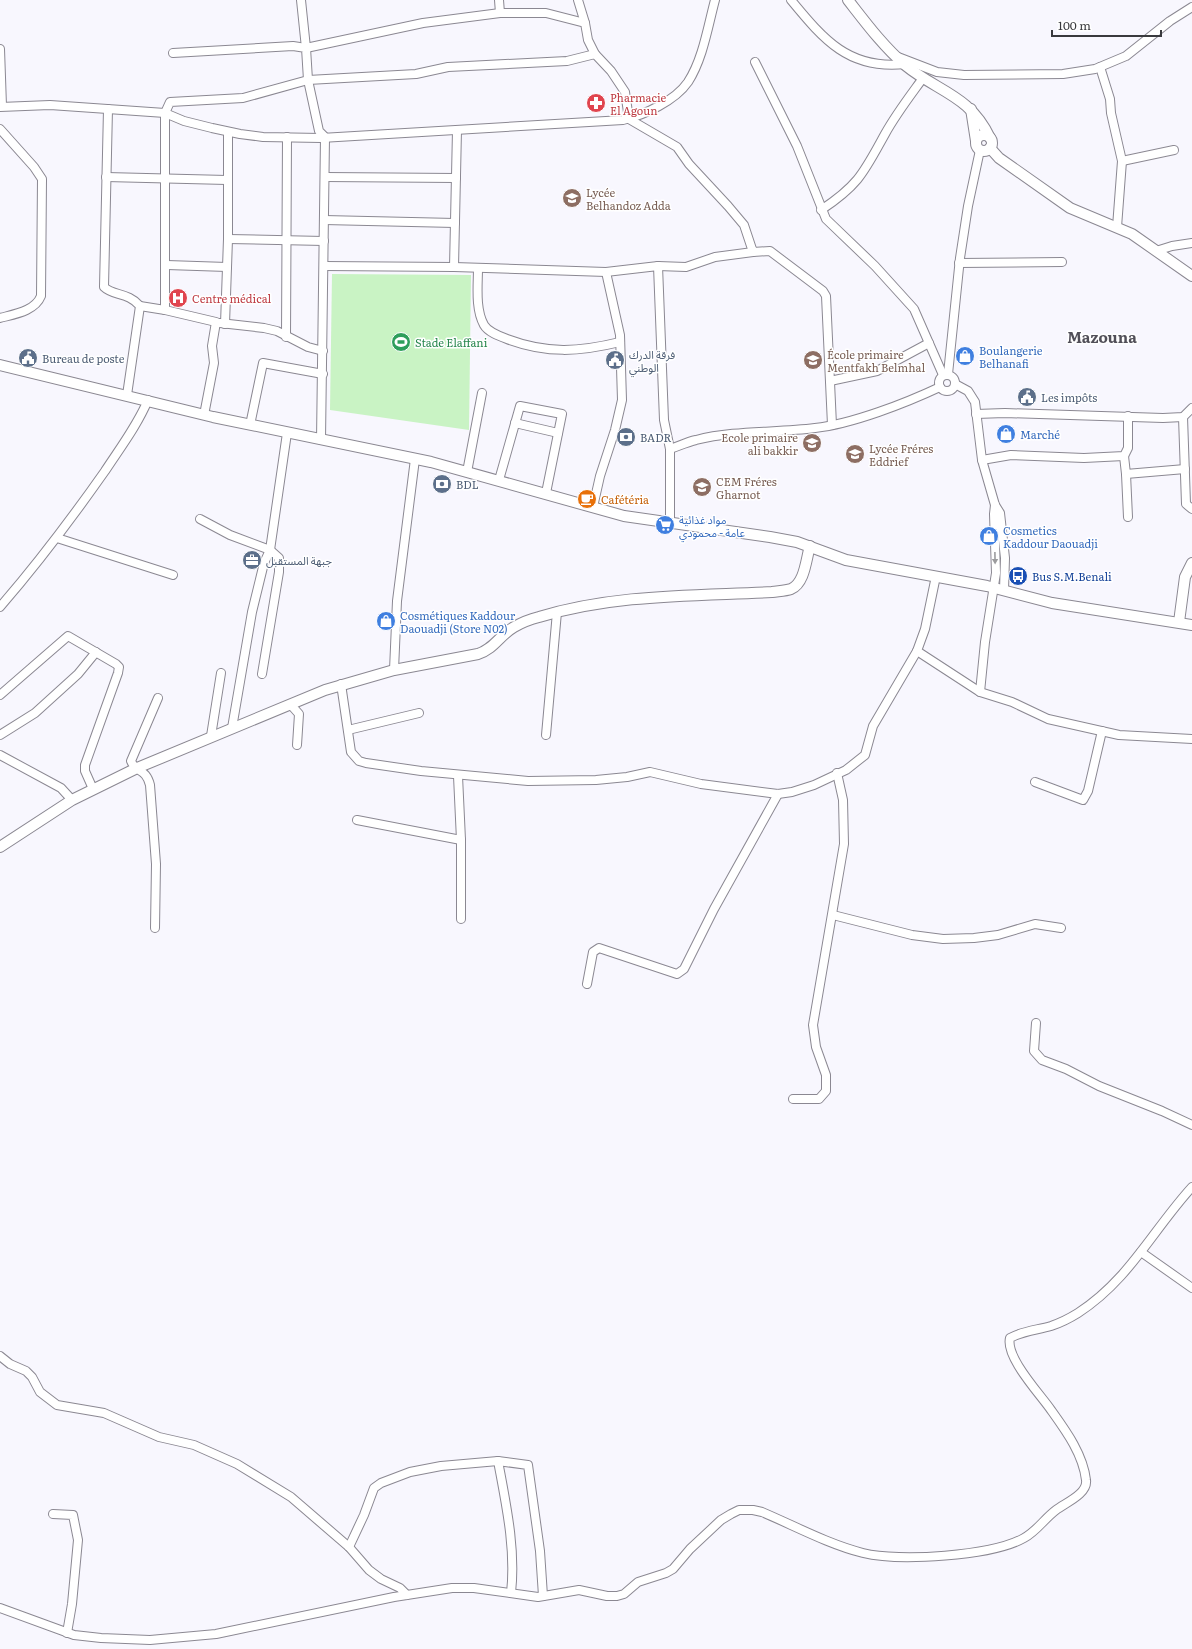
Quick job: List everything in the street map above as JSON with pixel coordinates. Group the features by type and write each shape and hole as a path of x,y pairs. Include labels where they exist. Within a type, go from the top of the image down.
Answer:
{"main road":[{"path":"848,0 869,28 897,57 923,78 957,97 971,109 981,120 984,144"},
{"path":"971,109 984,144 999,158 1070,208 1132,234 1192,276"},
{"path":"0,364 250,425 415,459 499,480 624,516 797,542 846,560 994,587 1052,603 1192,625"},
{"path":"0,847 72,800 137,768 211,736 341,684 394,670 487,651 513,627 538,617 557,612 611,601 772,592 791,589 799,583 810,546"},
{"path":"1179,622 1184,577 1192,563"}],"street":[{"path":"301,0 308,80 319,131 325,137 321,440"},
{"path":"499,0 500,14"},
{"path":"578,0 585,23 588,40 594,54 611,71 625,92 629,119"},
{"path":"0,49 1,107 50,105 165,113 184,121 228,132 263,137 325,137 629,119 642,115 667,101 687,84 696,69 716,0"},
{"path":"791,0 821,33 848,55 859,61 885,66 905,64"},
{"path":"897,57 937,72 964,75 1063,74 1100,67 1126,56 1170,21 1192,7"},
{"path":"173,53 293,46 306,48 423,23 500,14 546,13 585,23"},
{"path":"165,310 167,265 165,113 170,102 243,98 308,80 416,74 448,67 567,61 594,54"},
{"path":"755,62 797,146 809,174 821,210 826,219 875,266 914,309 945,375 953,377 955,384 968,391 975,402 982,460 995,505 1000,513 1006,575 1004,590"},
{"path":"1100,67 1110,98 1111,113 1122,161 1117,227"},
{"path":"821,210 842,196 863,174 885,133 923,78"},
{"path":"108,109 104,287 108,291 120,293 135,301 140,306 165,310 225,324 264,328 277,331 286,337 308,347 323,351"},
{"path":"629,119 677,147 689,164 744,225 753,252"},
{"path":"0,129 34,167 42,179 41,296 38,303 23,312 0,318"},
{"path":"454,267 457,130"},
{"path":"225,324 228,239 228,132"},
{"path":"286,337 287,137"},
{"path":"940,387 939,380 945,375 968,206 984,144"},
{"path":"1122,161 1174,150"},
{"path":"106,177 227,180"},
{"path":"325,177 456,178"},
{"path":"324,220 455,222"},
{"path":"228,239 324,241"},
{"path":"1156,251 1172,246 1192,243"},
{"path":"324,266 454,267 606,272 658,266 686,267 715,257 770,251 823,291 826,296 832,424"},
{"path":"959,264 1062,262"},
{"path":"167,265 227,267"},
{"path":"658,266 664,420 670,449 670,522"},
{"path":"478,268 479,311 484,326 497,335 528,347 563,351 591,349 620,342"},
{"path":"593,507 600,476 615,430 622,400 620,342 606,272"},
{"path":"127,395 140,306"},
{"path":"204,414 214,363 212,346 216,322"},
{"path":"830,381 877,371 929,343"},
{"path":"250,425 264,363 323,374"},
{"path":"940,387 944,390 950,390 955,384"},
{"path":"670,449 696,440 735,434 817,428 872,413 940,387"},
{"path":"467,472 482,393"},
{"path":"0,607 57,538 140,419 148,400"},
{"path":"499,480 520,406 562,414 546,493"},
{"path":"976,414 1005,413 1183,417 1192,408"},
{"path":"1128,416 1128,448 1124,456 1128,517"},
{"path":"1183,417 1186,504 1192,509"},
{"path":"515,423 558,433"},
{"path":"232,728 252,612 264,562 270,550 287,433"},
{"path":"982,460 1011,455 1084,458 1124,456"},
{"path":"394,670 397,601 415,459"},
{"path":"1126,474 1185,469"},
{"path":"980,692 985,642 996,573 995,505"},
{"path":"200,519 230,535 270,550 277,555 280,563 262,674"},
{"path":"57,538 173,576"},
{"path":"341,684 351,752 359,761 458,776 556,782 627,777 650,772 701,784 778,794 792,792 814,785 846,770 865,755 874,726 917,651 925,629 936,576"},
{"path":"546,735 557,612"},
{"path":"0,695 68,636 119,667 85,765 85,771 93,790"},
{"path":"917,651 980,692 1012,702 1048,719 1119,735 1192,739"},
{"path":"0,735 35,713 78,674 96,652"},
{"path":"211,736 221,673"},
{"path":"155,928 156,864 150,785 147,775 132,764 131,756 158,698"},
{"path":"291,704 299,714 297,745"},
{"path":"348,730 419,713"},
{"path":"1036,782 1083,800 1088,791 1102,731"},
{"path":"0,755 60,788 72,800"},
{"path":"793,1099 819,1099 826,1091 826,1075 816,1047 813,1025 844,844 843,800 837,773"},
{"path":"458,776 461,840 461,919"},
{"path":"587,984 593,952 599,948 677,974 681,973 714,909 778,794"},
{"path":"357,820 461,840"},
{"path":"833,915 912,935 943,938 974,938 998,935 1035,924 1061,928"},
{"path":"1036,1023 1034,1051 1042,1060 1066,1069 1100,1086 1192,1125"},
{"path":"0,1608 67,1633 101,1638 150,1640 178,1639 216,1634 407,1595 452,1588 474,1588 543,1596 579,1590 607,1596 624,1594 638,1582 666,1573 673,1569 690,1549 721,1520 739,1510 762,1512 864,1554 883,1556 946,1556 990,1550 1023,1539 1036,1531 1054,1512 1082,1491 1086,1482 1080,1457 1050,1409 1026,1378 1010,1348 1010,1338 1052,1326 1078,1313 1113,1286 1141,1252 1173,1208 1192,1187"},
{"path":"1141,1252 1192,1288"},
{"path":"0,1356 10,1364 26,1371 32,1377 40,1392 57,1405 104,1414 159,1437 194,1445 237,1464 291,1497 349,1547 369,1570 381,1579 400,1588 407,1595"},
{"path":"349,1547 364,1515 374,1488 381,1483 410,1472 441,1466 498,1461 528,1465 540,1551 543,1596"},
{"path":"498,1461 509,1528 512,1580 511,1593"},
{"path":"53,1514 73,1515 78,1540 72,1604 67,1633"}],"green space":[{"name":"Stade Elaffani","path":"332,274 471,275 469,430 330,410"}],"place":[{"name":"Pharmacie El Agoun","path":"596,103"},
{"name":"Lycée Belhandoz Adda","path":"572,198"},
{"name":"Centre médical","path":"178,298"},
{"name":"Stade Elaffani","path":"401,342"},
{"name":"Boulangerie Belhanafi","path":"965,356"},
{"name":"Bureau de poste","path":"28,358"},
{"name":"فرقة الدرك الوطني","path":"615,360"},
{"name":"École primaire Mentfakh Belmhal","path":"813,360"},
{"name":"Les impôts","path":"1027,397"},
{"name":"Marché","path":"1006,434"},
{"name":"BADR","path":"626,437"},
{"name":"Ecole primaire ali bakkir","path":"812,443"},
{"name":"Lycée Fréres Eddrief","path":"855,454"},
{"name":"BDL","path":"442,484"},
{"name":"CEM Fréres Gharnot","path":"702,487"},
{"name":"Cafétéria","path":"587,499"},
{"name":"مواد غذائية عامة - محمودي","path":"665,525"},
{"name":"Cosmetics Kaddour Daouadji","path":"989,536"},
{"name":"جبهة المستقبل","path":"252,560"},
{"name":"Bus S.M.Benali","path":"1018,576"},
{"name":"Cosmétiques Kaddour Daouadji (Store N02)","path":"386,621"}],"district":[{"name":"Mazouna","path":"1102,336"}]}
